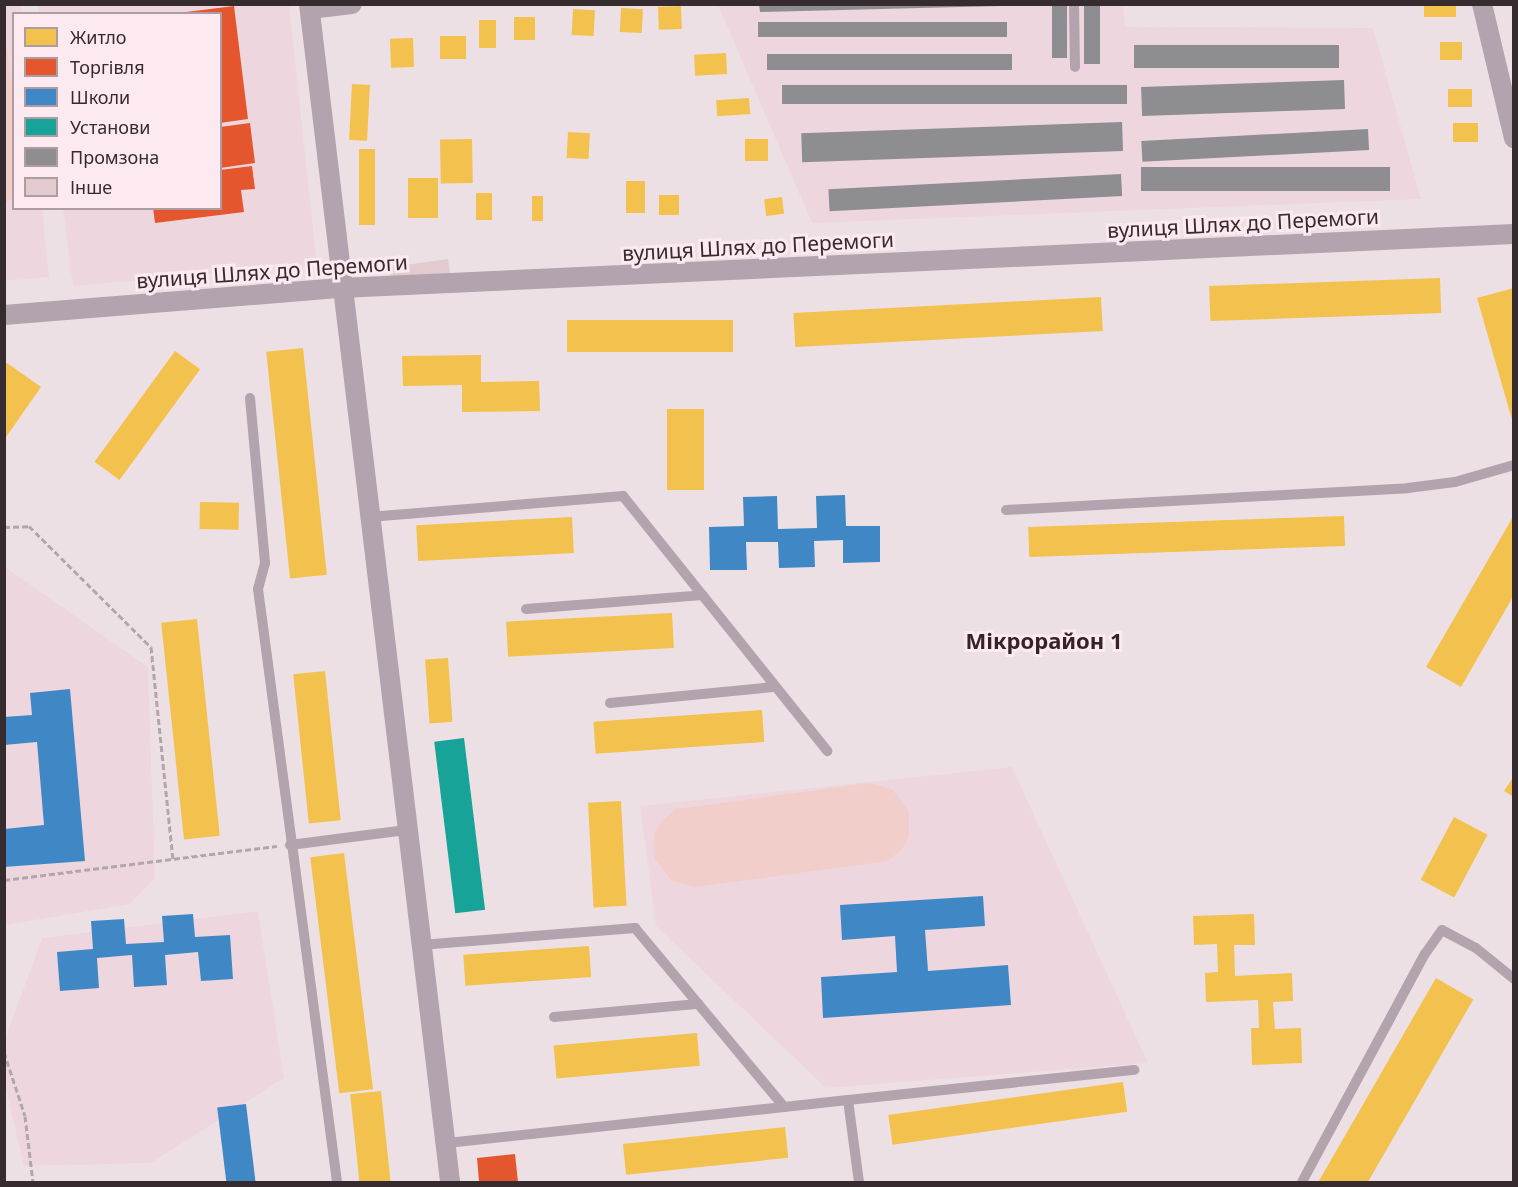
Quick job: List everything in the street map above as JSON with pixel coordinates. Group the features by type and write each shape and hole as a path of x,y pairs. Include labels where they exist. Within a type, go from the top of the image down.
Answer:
{"street":[{"path":"1482,4 1514,138"},
{"path":"341,5 310,7 341,288 450,1182"},
{"name":"вулиця Шлях до Перемоги","path":"4,315 341,288 1514,234"}],"lane":[{"path":"1074,4 1075,67"},
{"path":"250,398 265,562 258,589 290,845 337,1182"},
{"path":"1006,510 1408,488 1455,482 1514,465"},
{"path":"369,517 622,496 773,687 827,751"},
{"path":"526,609 702,595"},
{"path":"610,703 773,687"},
{"path":"290,845 406,830"},
{"path":"420,945 635,928 784,1107"},
{"path":"1302,1182 1425,954 1442,930 1476,948 1514,979"},
{"path":"554,1017 698,1004"},
{"path":"445,1143 1134,1070"},
{"path":"848,1100 859,1182"}],"path":[{"path":"4,527 29,526 152,647 173,860"},
{"path":"4,880 290,845"},
{"path":"4,1052 25,1116 33,1182"}],"shaded area":[{"path":"1123,4 1125,27 1373,28 1421,199 812,223 718,5"},
{"path":"5,5 21,5 22,12 12,12 12,210 42,210 49,277 5,281"},
{"path":"38,5 289,5 317,265 73,286 63,210 222,210 222,12 39,12"},
{"path":"5,35 12,84 12,199 5,203"},
{"path":"5,567 148,667 155,878 130,904 5,925"},
{"path":"1012,767 1148,1063 826,1088 656,926 640,806"},
{"path":"869,783 892,789 909,811 909,836 903,848 888,861 695,887 672,881 655,859 654,834 661,822 676,809"},
{"path":"258,911 284,1078 151,1163 24,1166 5,1086 4,1042 42,938"}],"building: Житло":[{"path":"1424,4 1456,4 1456,17 1424,17"},
{"path":"681,6 682,29 659,30 658,7"},
{"path":"621,8 643,9 642,33 620,32"},
{"path":"573,9 595,10 594,36 572,35"},
{"path":"514,17 535,17 535,40 514,40"},
{"path":"479,20 496,20 496,48 479,48"},
{"path":"440,36 466,36 466,59 440,59"},
{"path":"413,38 414,67 391,68 390,39"},
{"path":"1440,42 1462,42 1462,60 1440,60"},
{"path":"726,53 727,74 695,76 694,55"},
{"path":"352,84 370,85 367,141 349,140"},
{"path":"1448,89 1472,89 1472,107 1448,107"},
{"path":"749,98 750,114 717,116 716,100"},
{"path":"1453,123 1478,123 1478,142 1453,142"},
{"path":"568,132 590,133 589,159 567,158"},
{"path":"472,139 473,183 441,184 440,140"},
{"path":"745,139 768,139 768,161 745,161"},
{"path":"359,149 375,149 375,225 359,225"},
{"path":"408,178 438,178 438,218 408,218"},
{"path":"626,181 645,181 645,213 626,213"},
{"path":"476,193 492,193 492,220 476,220"},
{"path":"659,195 679,195 679,215 659,215"},
{"path":"532,196 543,196 543,221 532,221"},
{"path":"782,197 784,214 766,216 764,199"},
{"path":"1440,278 1441,313 1210,321 1209,286"},
{"path":"1514,288 1514,423 1513,423 1477,298"},
{"path":"1101,297 1103,331 795,347 793,313"},
{"path":"567,320 733,320 733,352 567,352"},
{"path":"303,348 327,575 290,579 266,352"},
{"path":"175,351 200,369 120,480 94,462"},
{"path":"481,355 481,382 539,381 540,411 462,412 462,385 403,386 402,356"},
{"path":"7,363 41,387 4,440 4,367"},
{"path":"667,409 704,409 704,490 667,490"},
{"path":"200,502 239,503 239,530 200,529"},
{"path":"1514,515 1514,595 1461,687 1426,667"},
{"path":"1344,516 1345,546 1029,557 1028,527"},
{"path":"572,517 574,553 418,561 416,525"},
{"path":"672,613 674,648 508,657 506,622"},
{"path":"197,619 220,836 184,840 161,623"},
{"path":"448,658 452,722 430,723 425,660"},
{"path":"325,671 341,820 309,824 293,674"},
{"path":"762,710 764,742 596,754 593,722"},
{"path":"1514,776 1514,797 1504,791"},
{"path":"621,801 626,906 594,908 588,803"},
{"path":"1454,817 1488,835 1454,898 1421,880"},
{"path":"344,853 373,1089 339,1093 310,857"},
{"path":"1254,914 1255,945 1234,945 1235,976 1292,973 1293,1001 1273,1002 1275,1029 1301,1028 1302,1063 1252,1065 1251,1028 1259,1028 1258,1000 1206,1002 1205,973 1218,972 1217,944 1194,945 1193,916"},
{"path":"589,946 591,977 465,986 463,955"},
{"path":"1436,978 1473,1000 1368,1182 1319,1181"},
{"path":"697,1033 700,1066 556,1078 554,1046"},
{"path":"1123,1082 1127,1112 892,1145 888,1115"},
{"path":"381,1091 391,1182 359,1182 350,1094"},
{"path":"785,1127 788,1158 626,1175 623,1144"}],"building: Торгівля":[{"path":"234,6 248,119 222,123 222,12 186,12"},
{"path":"250,123 255,163 222,168 222,127"},
{"path":"252,166 255,189 241,190 244,212 155,223 153,210 222,210 222,170"},
{"path":"515,1154 518,1182 479,1182 477,1158"}],"building: Школи":[{"path":"845,495 846,526 880,526 880,562 843,563 843,540 814,541 815,567 779,568 778,542 746,542 747,570 710,570 709,527 744,526 743,497 777,496 778,529 817,528 816,496"},
{"path":"70,689 85,861 4,867 4,829 44,825 37,742 4,745 4,717 32,715 30,693"},
{"path":"983,896 985,926 925,930 928,971 1008,965 1011,1005 823,1018 821,977 897,972 895,936 842,940 840,905"},
{"path":"193,914 195,937 230,935 233,979 201,981 198,952 165,955 167,985 134,987 132,955 97,958 99,988 60,991 57,952 93,949 91,921 124,919 126,944 164,942 162,916"},
{"path":"246,1104 256,1182 226,1182 217,1108"}],"building: Установи":[{"path":"464,738 485,910 455,913 434,742"}],"building: Промзона":[{"path":"759,4 1000,4 1000,6 760,12"},
{"path":"1052,4 1067,4 1067,58 1052,58"},
{"path":"1084,4 1100,4 1100,64 1084,64"},
{"path":"758,22 1007,22 1007,37 758,37"},
{"path":"1134,45 1339,45 1339,68 1134,68"},
{"path":"767,54 1012,54 1012,70 767,70"},
{"path":"1344,80 1345,109 1142,116 1141,87"},
{"path":"782,85 1127,85 1127,104 782,104"},
{"path":"1122,122 1123,151 802,162 801,133"},
{"path":"1368,129 1369,150 1142,162 1141,141"},
{"path":"1141,167 1390,167 1390,191 1141,191"},
{"path":"1121,174 1122,196 830,211 828,189"}],"building: Інше":[{"path":"448,259 450,273 392,281 390,267"}],"district":[{"name":"Мікрорайон 1","path":"1044,641"}]}
